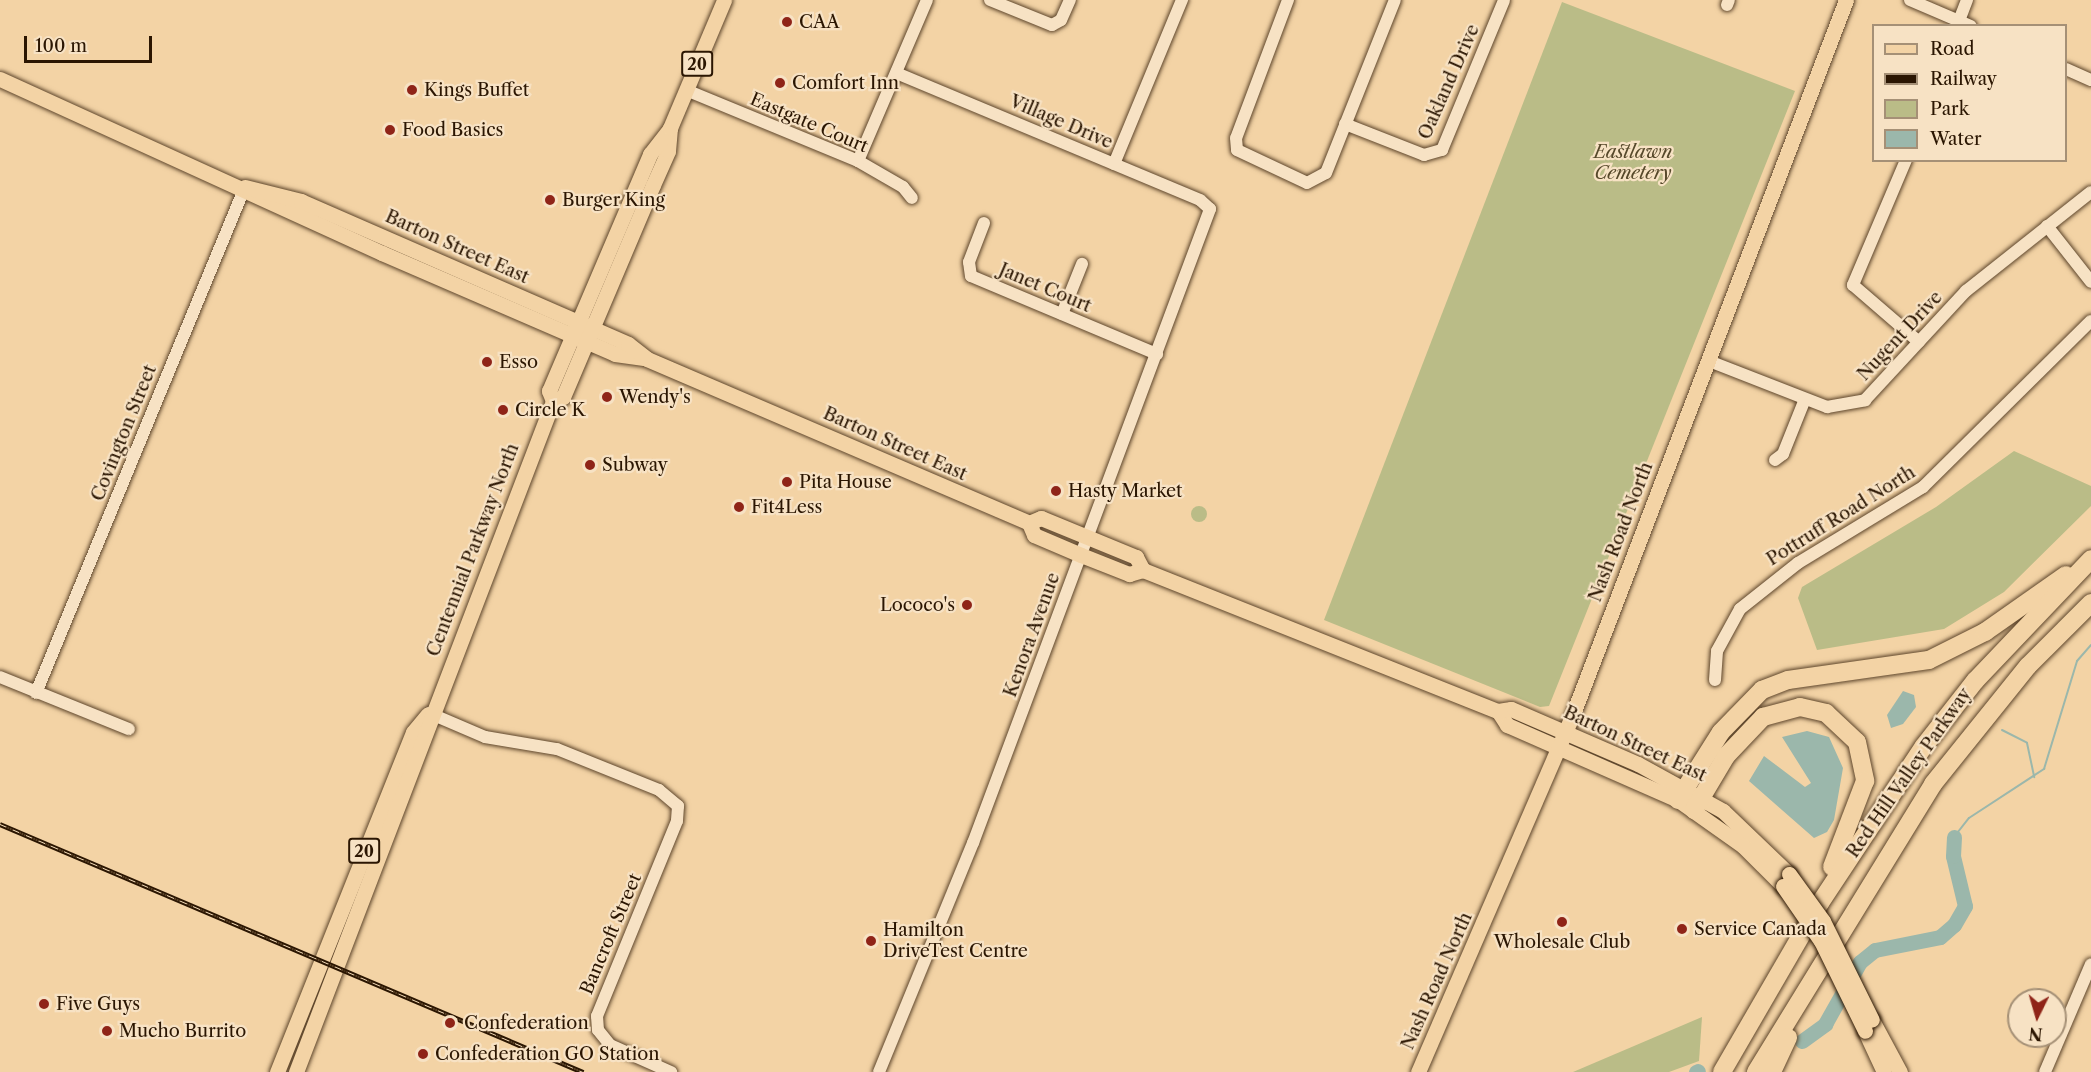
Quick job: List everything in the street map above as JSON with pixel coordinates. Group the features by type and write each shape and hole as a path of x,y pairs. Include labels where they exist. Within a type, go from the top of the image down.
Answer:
{"highway":[{"path":"1690,798 1726,726 1762,690 1788,680 1901,666 1948,652 2090,560"},
{"name":"Red Hill Valley Parkway","path":"1722,1072 1820,903 1877,813 1975,681 2090,560"},
{"name":"Red Hill Valley Parkway","path":"1756,1072 1933,784 2028,666 2091,603"},
{"path":"1690,798 1763,717 1800,707 1841,723 1861,752 1864,790 1820,903"},
{"path":"1772,1072 1804,993"}],"main road":[{"name":"Centennial Parkway North","path":"296,1072 421,748 429,713 553,401 549,391 582,331 668,151 670,128 724,0"},
{"name":"Nash Road North","path":"1418,1072 1563,739 1846,0"},
{"name":"Barton Street East","path":"0,79 245,187 275,206 468,282 1029,523 1034,535 1081,555 1129,574 1143,570 1498,711 1507,725 1563,739 1690,798 1786,880 1823,921 1869,1025 1884,1072"},
{"name":"Barton Street East","path":"1029,523 1041,518 1136,557 1143,570"},
{"name":"Centennial Parkway North","path":"277,1072 412,732 429,713"},
{"name":"Barton Street East","path":"1869,1025 1900,1072"}],"street":[{"path":"858,161 927,0"},
{"path":"990,0 1052,24 1061,20 1070,0"},
{"path":"1114,164 1182,0"},
{"path":"1288,0 1236,138 1237,150 1307,183 1318,181 1345,124 1395,0"},
{"name":"Oakland Drive","path":"1345,124 1424,155 1443,150 1504,0"},
{"path":"1910,0 1962,24 1967,0"},
{"path":"2067,69 2091,80"},
{"name":"Village Drive","path":"896,73 1114,164 1209,207"},
{"name":"Eastgate Court","path":"686,90 858,161 903,187 912,198"},
{"path":"1905,162 1853,285 1919,342"},
{"name":"Covington Street","path":"36,693 245,187"},
{"name":"Nugent Drive","path":"1709,361 1805,399 1846,407 1864,400 1966,291 2091,192"},
{"name":"Kenora Avenue","path":"879,1072 973,843 1157,354 1209,207"},
{"name":"Janet Court","path":"984,223 969,262 971,276 1157,354"},
{"path":"2047,226 2091,282"},
{"path":"1062,314 1082,264"},
{"name":"Pottruff Road North","path":"1715,680 1717,651 1740,609 1798,563 1923,487 2091,321"},
{"path":"1775,460 1783,454 1805,399"},
{"path":"0,677 129,729"},
{"name":"Bancroft Street","path":"429,713 484,736 557,749 659,790 678,806 677,820 597,1016 598,1030 610,1046 671,1072"},
{"path":"2045,1072 2091,964"}],"green space":[{"name":"Eastlawn Cemetery","path":"1562,2 1795,91 1549,706 1540,707 1324,620"},
{"path":"2014,451 2091,486 2091,506 2004,592 1944,629 1817,650 1798,598 1802,587 1936,507"},
{"path":"1196,506 1202,506 1207,514 1205,520 1196,522 1191,517 1191,511"},
{"path":"1702,1017 1699,1061 1669,1072 1573,1072"}],"water":[{"path":"1903,691 1914,695 1916,707 1903,724 1891,728 1887,715"},
{"path":"1807,731 1829,737 1843,768 1834,820 1827,832 1814,838 1749,781 1764,756 1805,787 1811,783 1782,737"}],"waterway":[{"path":"1954,837 1969,818 2044,769 2077,661 2091,645"},
{"path":"2002,730 2027,743 2034,777"},
{"path":"1802,1041 1825,1024 1860,962 1875,950 1940,937 1954,925 1965,906 1953,856 1954,837"}],"railway":[{"path":"0,824 583,1072"}],"place":[{"name":"CAA","path":"787,22"},
{"name":"Comfort Inn","path":"780,83"},
{"name":"Kings Buffet","path":"412,90"},
{"name":"Food Basics","path":"390,130"},
{"name":"Burger King","path":"550,200"},
{"name":"Esso","path":"487,362"},
{"name":"Wendy's","path":"607,397"},
{"name":"Circle K","path":"503,410"},
{"name":"Subway","path":"590,465"},
{"name":"Pita House","path":"787,482"},
{"name":"Hasty Market","path":"1056,491"},
{"name":"Fit4Less","path":"739,507"},
{"name":"Lococo's","path":"967,605"},
{"name":"Wholesale Club","path":"1562,922"},
{"name":"Service Canada","path":"1682,929"},
{"name":"Hamilton DriveTest Centre","path":"871,941"},
{"name":"Five Guys","path":"44,1004"},
{"name":"Confederation","path":"450,1023"},
{"name":"Mucho Burrito","path":"107,1031"},
{"name":"Confederation GO Station","path":"423,1054"}]}
